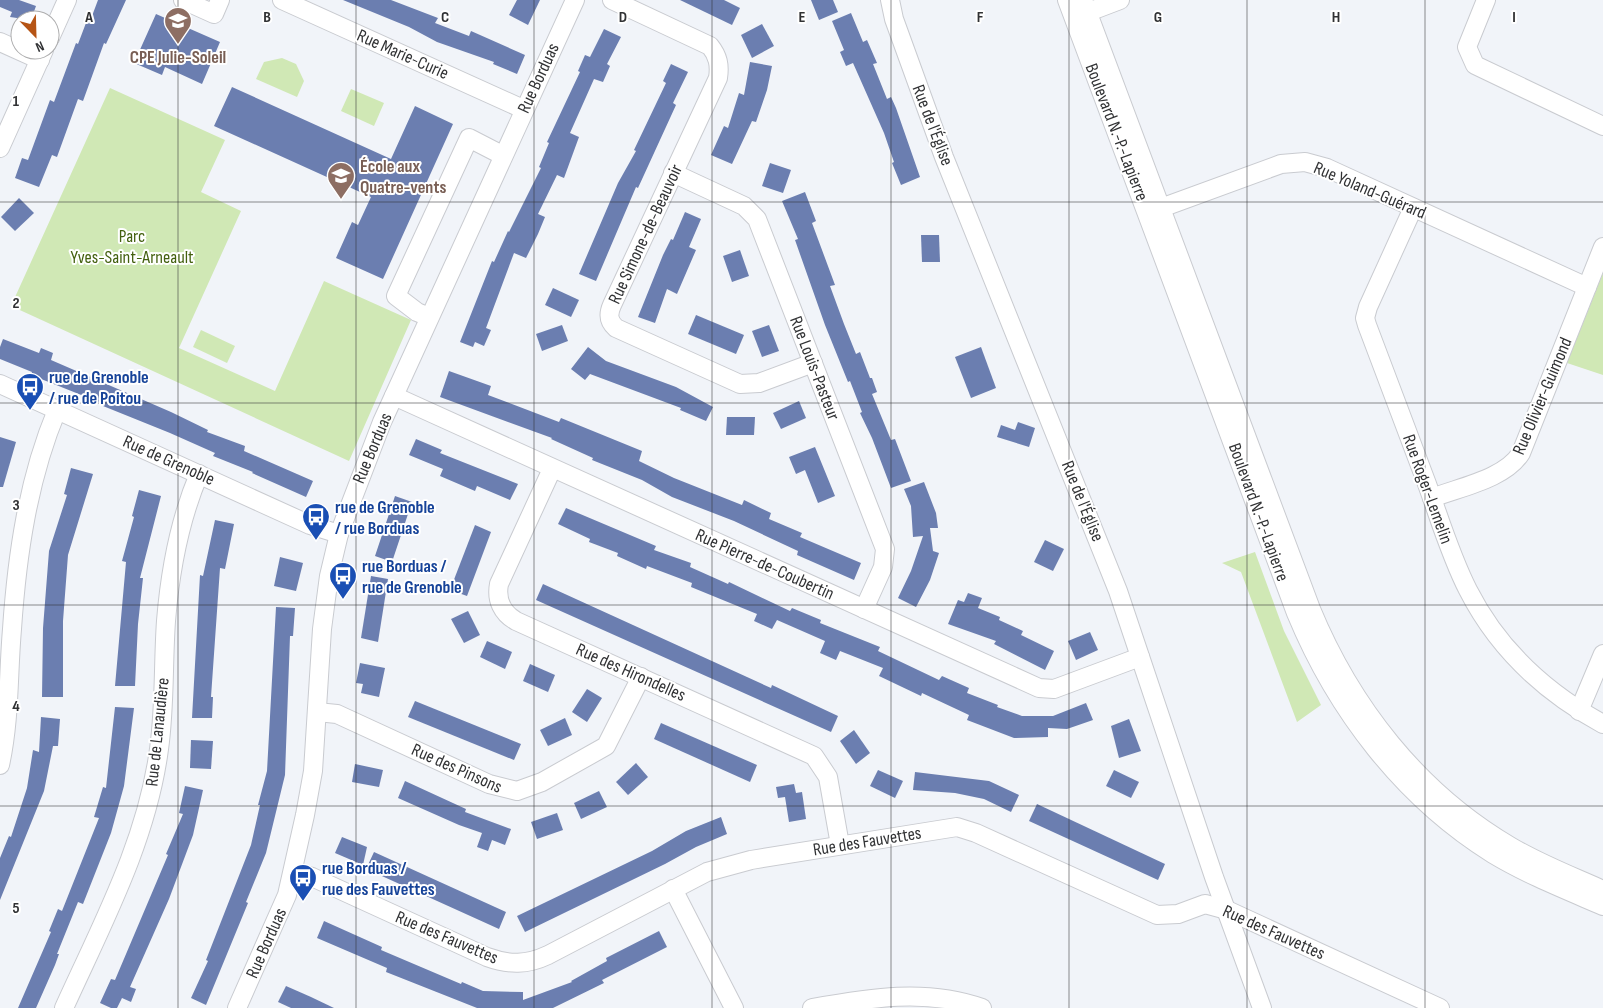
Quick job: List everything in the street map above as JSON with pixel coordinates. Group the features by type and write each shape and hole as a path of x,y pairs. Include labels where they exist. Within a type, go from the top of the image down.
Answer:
{"street":[{"path":"60,16 67,0"},
{"path":"183,0 214,14 220,0"},
{"name":"Rue Marie-Curie","path":"282,0 523,109"},
{"name":"Rue Borduas","path":"237,1008 274,927 292,872 313,771 323,615 339,534 361,472 394,396 523,109 575,0"},
{"name":"Rue Simone-de-Beauvoir","path":"612,0 705,42 717,56 719,63 718,78 672,172 610,308 609,317 613,325 740,384 759,383 813,362"},
{"name":"Boulevard N.-P.-Lapierre","path":"1067,0 1081,10 1300,622 1322,668 1345,709 1399,776 1463,832 1492,853 1525,872 1603,906"},
{"path":"1081,10 1120,0"},
{"path":"1486,0 1467,47 1475,65 1603,126"},
{"name":"Rue de l'Église","path":"888,1 941,148 1112,574 1262,1008"},
{"path":"0,148 40,60"},
{"path":"429,317 417,312 396,296 469,138 502,155"},
{"name":"Rue Yoland-Guérard","path":"1154,211 1281,164 1298,162 1327,168 1587,287"},
{"name":"Rue Louis-Pasteur","path":"672,172 744,206 754,215 885,549 883,567 864,609"},
{"name":"Rue Roger-Lemelin","path":"1412,208 1368,307 1365,318 1467,589 1497,635 1527,670 1579,710 1603,724"},
{"name":"Boulevard N.-P.-Lapierre","path":"1154,211 1311,608 1332,657 1359,702 1385,737 1411,766 1480,826 1524,854 1603,890"},
{"name":"Rue Olivier-Guimond","path":"1432,498 1502,473 1516,461 1525,444 1603,247"},
{"name":"Rue de Grenoble","path":"0,384 310,524 339,534"},
{"name":"Rue Pierre-de-Coubertin","path":"394,396 1039,688 1054,688 1140,657"},
{"path":"0,765 8,715 12,623 21,546 44,444 57,410"},
{"name":"Rue des Hirondelles","path":"552,469 499,584 500,603 505,613 516,621 814,756 828,777 840,845"},
{"name":"Rue de Lanaudière","path":"64,1008 132,854 151,792 162,726 166,620 170,588 184,518 200,474"},
{"path":"1579,710 1603,654"},
{"name":"Rue des Pinsons","path":"317,712 337,714 489,784 517,791 542,782 606,746 641,677"},
{"name":"Rue des Fauvettes","path":"292,872 312,877 487,957 513,963 540,959 673,890 730,865 952,827 963,828 1157,915 1178,914 1205,904 1227,910 1440,1008"},
{"path":"673,890 734,1008"},
{"path":"812,1008 873,998 904,996 944,998 982,1008"}],"green space":[{"path":"282,58 296,64 304,81 297,97 256,79 264,62"},
{"name":"Parc Yves-Saint-Arneault","path":"110,88 225,140 201,192 241,211 179,348 275,391 324,281 411,320 349,461 11,306"},
{"path":"351,89 384,103 374,126 341,111"},
{"path":"1603,273 1603,375 1567,363"},
{"path":"201,330 235,346 227,363 193,347"},
{"path":"1255,552 1284,631 1321,705 1297,722 1241,572 1222,563"}],"building":[{"path":"0,0 19,0 36,6 35,10 10,11 0,7"},
{"path":"98,0 126,0 106,44 104,43 83,101 78,99 57,157 52,155 39,187 15,178 22,158 28,160 50,100 54,102 76,43 78,44 89,15 92,16"},
{"path":"343,0 391,0 438,18 435,23 469,36 471,31 525,55 517,74 493,64 494,62 437,42 409,27"},
{"path":"517,0 540,0 528,25 509,15"},
{"path":"680,0 724,0 740,8 732,25"},
{"path":"811,0 833,0 838,12 819,20"},
{"path":"851,13 863,42 867,40 877,63 873,64 887,99 891,97 896,108 920,177 901,185 892,163 894,162 884,133 853,63 846,66 840,52 844,50 832,21"},
{"path":"156,14 220,42 202,84 165,67 162,75 134,63"},
{"path":"762,24 774,46 752,58 741,35"},
{"path":"604,29 621,37 607,64 610,66 603,82 594,79 570,133 579,137 564,178 557,175 538,214 545,217 526,258 514,253 486,328 491,330 484,346 475,342 473,347 460,342 492,261 494,262 541,168 539,167 549,143 547,142 580,72 578,71 585,55 590,57"},
{"path":"750,62 772,66 767,90 756,122 752,121 732,164 711,155 724,126 728,128 739,93 744,95"},
{"path":"671,64 688,72 673,103 676,105 638,188 636,187 596,281 579,274 618,183 636,151 634,150 666,83 663,81"},
{"path":"232,87 391,159 415,106 453,124 383,279 336,258 352,222 358,225 371,197 214,126"},
{"path":"770,163 791,170 783,193 762,186"},
{"path":"805,192 816,221 812,223 835,285 830,286 856,354 860,352 870,378 872,378 877,392 872,394 891,440 895,439 911,481 891,488 872,438 860,413 862,412 850,381 848,382 825,325 795,240 798,239 782,201"},
{"path":"19,198 34,213 15,231 1,217"},
{"path":"685,212 701,219 689,247 696,250 677,294 667,289 655,323 638,317 663,255 671,239 673,240"},
{"path":"921,235 939,235 940,262 922,262"},
{"path":"740,250 749,276 732,282 723,256"},
{"path":"553,288 579,300 571,317 545,305"},
{"path":"696,315 744,335 736,354 688,334"},
{"path":"562,325 568,341 542,351 536,334"},
{"path":"769,325 779,351 762,357 752,331"},
{"path":"3,339 39,353 41,348 53,353 51,360 171,412 208,430 207,432 245,446 244,451 313,481 306,497 213,456 215,453 103,406 104,404 31,375 32,372 0,359 0,347"},
{"path":"588,347 606,361 676,387 713,407 706,421 680,410 681,408 590,374 585,380 571,369"},
{"path":"981,347 996,388 971,398 955,357"},
{"path":"449,371 491,386 488,395 559,422 561,418 642,451 639,461 674,478 742,505 744,500 771,513 769,519 802,533 800,537 861,563 854,580 797,555 798,551 734,521 672,497 642,480 592,460 593,458 552,438 440,397"},
{"path":"799,401 806,418 781,429 773,413"},
{"path":"727,417 755,417 754,435 726,435"},
{"path":"1018,422 1035,428 1029,447 997,437 1001,425 1015,430"},
{"path":"0,437 16,442 3,487 0,487"},
{"path":"416,439 442,450 440,453 518,484 510,500 477,486 475,491 440,476 443,469 409,455"},
{"path":"815,447 835,496 818,503 805,470 796,474 789,457"},
{"path":"71,468 93,474 68,555 63,621 63,697 42,697 43,628 49,551 67,495 64,494"},
{"path":"924,482 936,513 938,528 930,528 933,551 939,553 930,580 916,607 898,598 911,571 923,536 913,537 911,506 904,489"},
{"path":"139,490 161,496 140,578 143,578 138,624 135,686 115,686 126,562 122,561"},
{"path":"395,496 412,502 392,562 375,556"},
{"path":"566,508 656,546 654,550 691,563 690,567 728,584 729,582 790,611 792,608 821,620 820,623 880,647 878,651 939,680 942,676 969,688 967,693 998,705 997,707 1022,716 1053,716 1086,703 1093,720 1067,729 1048,728 1048,737 1014,738 967,720 969,715 922,693 921,696 879,676 883,668 840,651 836,660 820,653 825,641 777,620 772,629 754,621 757,614 691,587 692,583 647,566 646,569 617,556 618,553 589,542 590,539 558,524"},
{"path":"215,520 234,524 225,569 220,568 211,697 213,697 212,718 192,718 200,575 203,576"},
{"path":"475,525 491,532 467,596 450,590"},
{"path":"1045,540 1064,549 1053,571 1034,562"},
{"path":"280,557 303,563 296,591 274,586"},
{"path":"371,576 388,579 378,642 361,638"},
{"path":"543,584 771,688 772,685 838,716 831,732 536,600"},
{"path":"968,593 982,598 978,608 1000,617 999,620 1023,631 1021,635 1054,651 1045,670 994,644 996,641 948,624 958,600 964,602"},
{"path":"276,607 295,608 293,636 290,636 285,775 266,853 246,902 248,903 206,1005 191,998 208,961 206,960 251,845 260,805 258,805 267,771"},
{"path":"468,611 480,635 464,643 451,619"},
{"path":"1090,632 1098,650 1076,660 1068,641"},
{"path":"487,641 512,652 505,669 480,657"},
{"path":"360,663 385,668 379,697 361,693 363,684 356,683"},
{"path":"530,664 555,675 548,692 523,681"},
{"path":"587,689 602,698 587,722 572,712"},
{"path":"415,701 521,744 514,760 408,717"},
{"path":"115,707 134,708 124,786 111,833 83,904 78,902 57,954 59,954 55,965 36,1008 18,1008 51,932 49,931 58,909 62,911 99,818 94,817 103,787 106,788"},
{"path":"41,717 60,719 58,746 53,746 44,791 0,900 0,858 9,836 11,837 27,788 33,750 39,752"},
{"path":"565,718 572,735 548,746 540,730"},
{"path":"1129,719 1141,751 1119,758 1111,726"},
{"path":"661,723 757,765 750,782 654,739"},
{"path":"854,730 870,753 856,764 840,741"},
{"path":"191,740 213,741 211,769 190,768"},
{"path":"636,763 648,777 628,795 616,782"},
{"path":"355,764 383,770 379,787 352,782"},
{"path":"878,770 903,781 895,798 870,786"},
{"path":"1114,770 1139,782 1131,798 1106,786"},
{"path":"915,772 989,781 1019,795 1011,812 984,799 955,793 913,790"},
{"path":"405,781 466,809 465,812 511,829 505,845 492,840 488,851 477,847 482,833 398,798"},
{"path":"794,784 796,793 802,792 806,819 789,822 785,797 778,798 776,787"},
{"path":"185,786 203,790 193,835 169,899 130,987 136,989 131,1002 122,998 117,1008 111,1008 100,1003 111,979 115,980 168,855 166,854 183,814 179,813"},
{"path":"599,791 607,807 581,819 574,803"},
{"path":"1037,804 1165,864 1158,880 1029,821"},
{"path":"557,813 563,830 537,839 531,822"},
{"path":"721,817 727,834 696,847 525,932 517,916 652,851 686,831"},
{"path":"342,837 367,847 363,865 335,853"},
{"path":"374,852 506,912 499,929 373,872 374,870 367,867"},
{"path":"324,921 382,947 381,950 461,984 462,982 483,991 523,992 523,1000 572,982 607,961 606,958 659,931 667,947 602,980 604,983 553,1008 477,1008 386,972 387,968 317,938"},
{"path":"286,986 334,1008 291,1008 278,1002"}],"place":[{"name":"CPE Julie-Soleil","path":"178,45"},
{"name":"École aux Quatre-vents","path":"341,200"},
{"name":"rue de Grenoble / rue de Poitou","path":"30,411"},
{"name":"rue de Grenoble / rue Borduas","path":"316,541"},
{"name":"rue Borduas / rue de Grenoble","path":"343,600"},
{"name":"rue Borduas / rue des Fauvettes","path":"303,902"}]}
